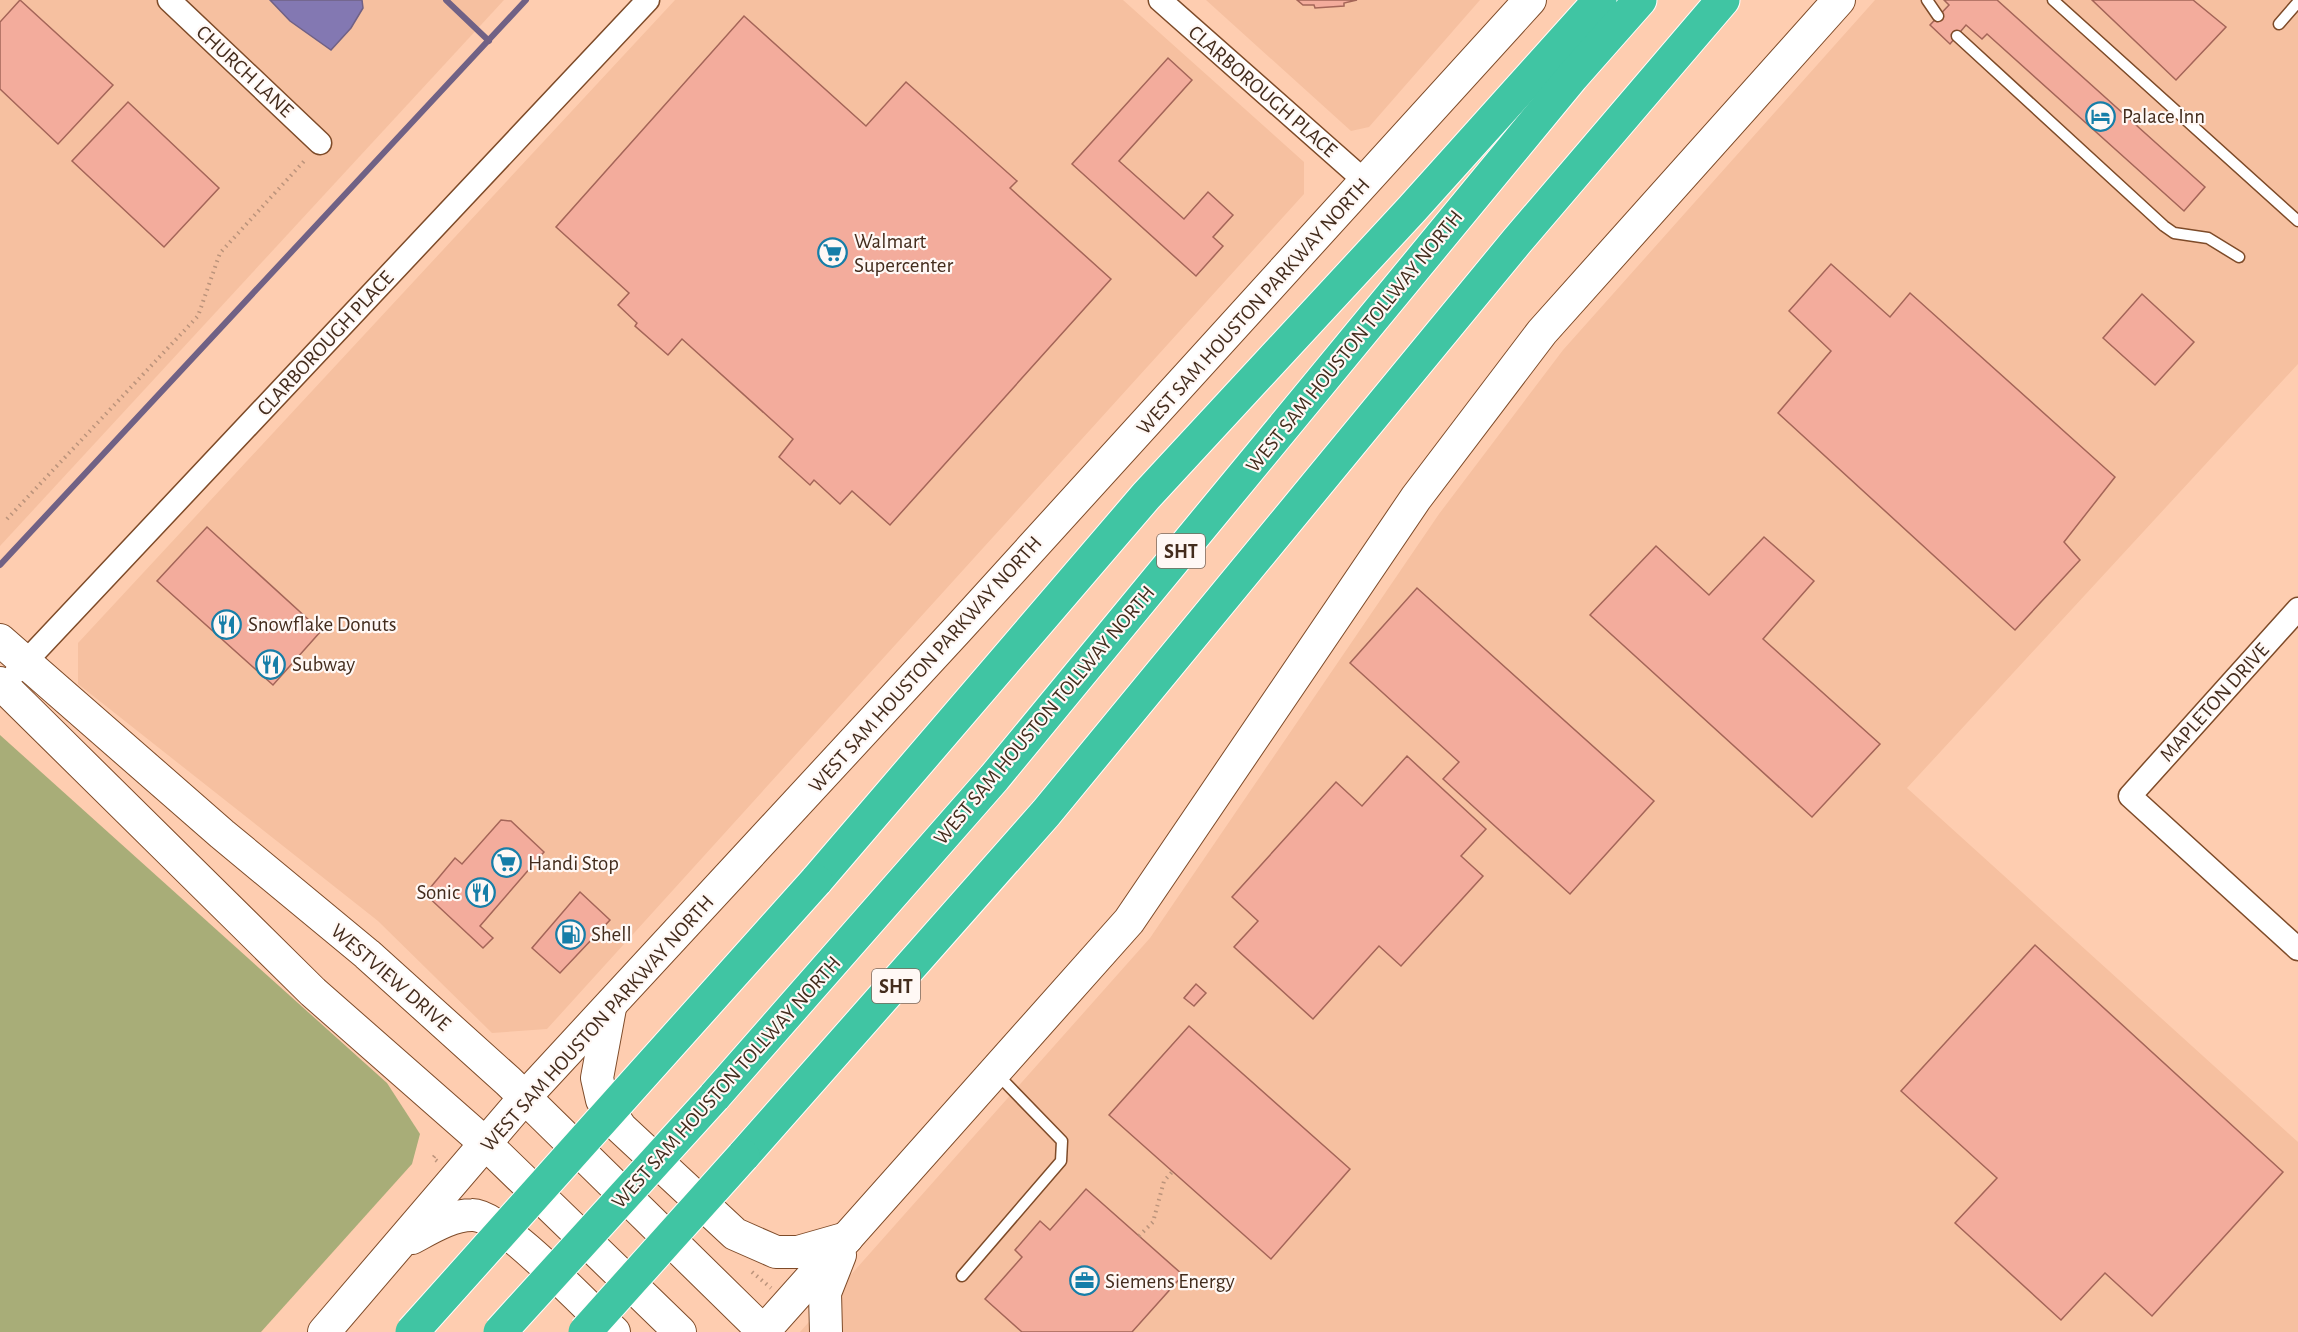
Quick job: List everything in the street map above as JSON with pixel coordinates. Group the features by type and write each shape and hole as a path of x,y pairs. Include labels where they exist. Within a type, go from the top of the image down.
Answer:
{"highway":[{"path":"412,1332 816,881 1146,496 1412,209 1600,0"},
{"name":"WEST SAM HOUSTON TOLLWAY NORTH","path":"500,1332 714,1097 994,778 1491,175 1640,0"},
{"name":"SHT","path":"585,1332 1034,828 1523,234 1723,0"}],"main road":[{"name":"WEST SAM HOUSTON PARKWAY NORTH","path":"324,1332 525,1097 610,1008 1530,0"},
{"path":"764,1332 1129,921 1416,498 1542,332 1839,0"},
{"name":"WESTVIEW DRIVE","path":"0,640 222,834 368,954 525,1097 764,1332"},
{"path":"1,684 314,992 486,1144 680,1332"},
{"path":"610,1008 597,1078 603,1100 621,1128 735,1234 776,1252 798,1252 847,1238"},
{"path":"403,1242 440,1223 472,1215 488,1218 515,1239 614,1332"},
{"path":"826,1332 825,1293 847,1238"}],"street":[{"name":"CHURCH LANE","path":"170,0 320,143"},
{"name":"CLARBOROUGH PLACE","path":"1,684 25,663 648,0"},
{"name":"CLARBOROUGH PLACE","path":"1160,0 1366,182"},
{"name":"MAPLETON DRIVE","path":"2298,609 2130,796 2298,949"}],"lane":[{"path":"1927,0 1938,16"},
{"path":"2053,0 2298,221"},
{"path":"2279,24 2298,2"},
{"path":"1957,36 2163,226 2174,233 2208,238 2239,257"},
{"path":"962,1276 1061,1161 1062,1142 995,1072"}],"path":[{"path":"7,519 198,316 220,253 320,143"},
{"path":"437,1153 433,1158 437,1161"},
{"path":"1140,1236 1153,1222 1164,1181 1173,1172"}],"shaded area":[{"path":"0,0 504,0 0,546"},
{"path":"270,0 362,0 363,8 351,28 331,50 290,21"},
{"path":"675,0 1123,0 1304,162 1304,194 547,1029 492,1033 378,921 78,684 78,643"},
{"path":"1206,0 1480,0 1369,127 1351,131"},
{"path":"1875,0 2298,0 2298,364 1907,788 2298,1142 2298,1332 800,1332 1150,938 1439,514 1563,350"}],"green space":[{"path":"0,735 387,1083 420,1134 412,1164 261,1332 0,1332"}],"building":[{"path":"20,0 113,85 58,144 0,89 0,22"},
{"path":"1297,0 1357,0 1344,3 1344,6 1315,8 1314,5 1303,5"},
{"name":"Palace Inn","path":"1944,0 1997,0 2205,187 2184,211 1987,34 1982,39 1966,25 1950,44 1930,25 1949,5"},
{"path":"2092,0 2193,0 2226,27 2176,80"},
{"name":"Walmart Supercenter","path":"744,16 866,126 906,82 1017,181 1010,188 1111,279 890,525 852,491 840,504 814,480 810,485 779,457 793,439 682,339 668,355 635,326 637,323 618,305 629,293 556,227"},
{"path":"1168,58 1192,80 1119,161 1184,219 1208,192 1233,215 1213,237 1223,246 1196,276 1072,164"},
{"path":"128,102 219,188 164,247 72,161"},
{"path":"1831,264 1890,317 1910,293 2115,477 2064,542 2080,560 2015,630 1778,413 1831,351 1789,311"},
{"path":"2142,294 2194,342 2155,385 2103,338"},
{"path":"207,527 321,631 273,685 157,581"},
{"path":"1764,537 1814,581 1763,639 1880,744 1812,817 1590,615 1656,546 1709,595"},
{"path":"1417,588 1654,801 1570,894 1443,779 1459,762 1350,663"},
{"path":"1407,756 1486,829 1461,856 1483,876 1401,966 1379,946 1313,1019 1234,947 1258,921 1232,897 1336,782 1362,806"},
{"path":"501,820 511,821 544,852 480,926 493,938 483,948 425,894 455,858 462,864"},
{"name":"Shell","path":"580,892 610,920 560,973 532,948"},
{"path":"2035,945 2283,1172 2152,1316 2105,1273 2061,1320 1955,1223 1997,1178 1901,1091"},
{"path":"1196,984 1206,993 1194,1006 1184,998"},
{"path":"1189,1026 1350,1169 1271,1259 1109,1115"},
{"path":"1086,1189 1183,1275 1132,1332 1022,1332 985,1299 1022,1257 1015,1250 1040,1221 1050,1230"}],"waterway":[{"path":"446,0 489,41"},
{"path":"0,565 526,0"}],"place":[{"name":"Palace Inn","path":"2101,116"},
{"name":"Walmart Supercenter","path":"833,253"},
{"name":"Snowflake Donuts","path":"227,624"},
{"name":"Subway","path":"271,664"},
{"name":"Handi Stop","path":"507,863"},
{"name":"Sonic","path":"481,892"},
{"name":"Shell","path":"570,934"},
{"name":"Siemens Energy","path":"1084,1281"}]}
